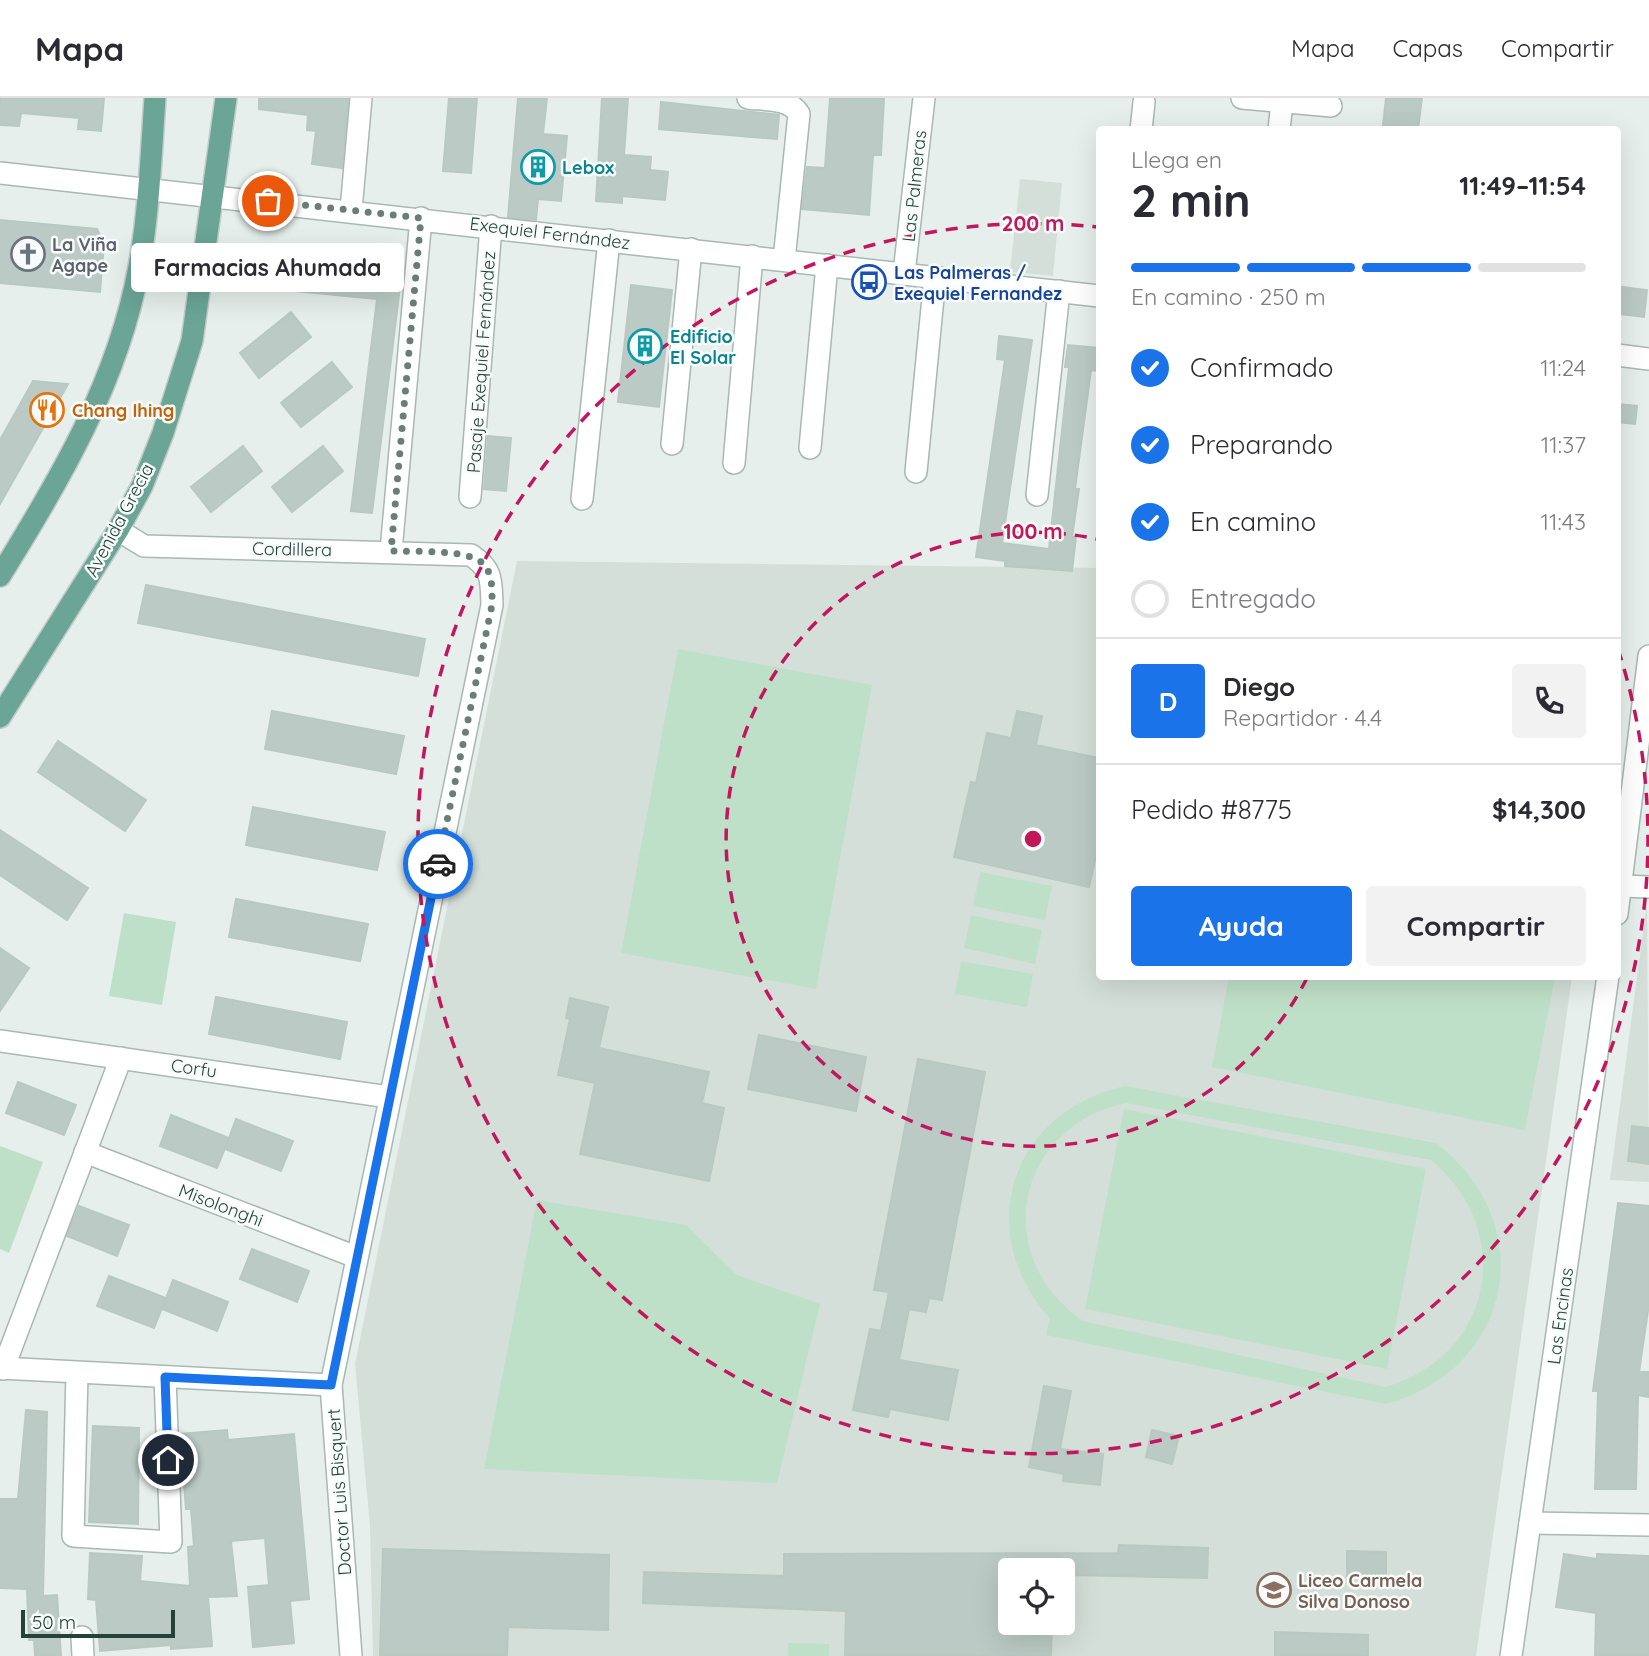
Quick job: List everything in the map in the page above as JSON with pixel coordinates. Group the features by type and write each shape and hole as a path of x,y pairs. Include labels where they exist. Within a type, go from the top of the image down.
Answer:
{"main road":[{"path":"0,576 50,496 101,395 125,326 139,270 149,191 155,98"},
{"name":"Avenida Grecia","path":"0,717 118,530 142,486 163,433 192,341 226,98"}],"street":[{"path":"351,210 360,98"},
{"path":"748,98 792,104 799,114 784,260"},
{"name":"Las Palmeras","path":"904,273 924,98"},
{"path":"1242,98 1331,106"},
{"path":"1141,126 1144,102"},
{"path":"1279,126 1282,102"},
{"name":"Exequiel Fernández","path":"0,173 149,191 214,195 351,210 1096,296"},
{"path":"391,551 421,218"},
{"name":"Pasaje Exequiel Fernández","path":"470,497 491,226"},
{"path":"582,499 609,240"},
{"path":"672,444 691,249"},
{"path":"734,463 752,256"},
{"path":"810,448 827,265"},
{"path":"916,472 935,277"},
{"path":"1037,495 1059,291"},
{"path":"1621,356 1649,359"},
{"name":"Cordillera","path":"118,530 144,546 471,555"},
{"name":"Doctor Luis Bisquert","path":"351,1656 331,1385 388,1097 492,605 491,579 485,565 471,555"},
{"path":"1649,656 1621,886 1649,887"},
{"name":"Las Encinas","path":"1511,1656 1607,980"},
{"name":"Corfu","path":"0,1041 388,1097"},
{"path":"121,1058 1,1369 331,1385"},
{"name":"Misolonghi","path":"85,1152 356,1257"},
{"path":"77,1373 73,1536 171,1542 165,1377"},
{"path":"1530,1523 1649,1525"}],"shaded area":[{"path":"1020,179 1062,183 1053,276 1010,272"},
{"path":"517,561 1096,568 1096,980 1572,980 1476,1656 373,1656 370,1526 355,1364"},
{"path":"1647,903 1649,1182 1610,1180"}],"green space":[{"path":"678,649 872,685 816,989 621,953"},
{"path":"980,872 1052,886 1045,920 973,906"},
{"path":"124,913 176,922 162,1005 109,996"},
{"path":"971,915 1042,930 1035,964 964,948"},
{"path":"961,961 1033,974 1027,1007 955,994"},
{"path":"1228,980 1554,980 1525,1130 1212,1067"},
{"path":"1125,1086 1436,1143 1469,1176 1490,1213 1500,1252 1498,1290 1486,1327 1463,1360 1429,1386 1386,1404 1046,1335 1050,1319 1026,1285 1013,1249 1009,1213 1015,1179 1030,1148 1054,1121 1086,1100","holes":["1126,1103 1431,1160 1458,1189 1475,1221 1483,1255 1481,1288 1470,1320 1451,1348 1422,1371 1386,1387 1083,1321 1054,1294 1035,1263 1026,1230 1028,1197 1039,1166 1059,1138 1088,1117"]},
{"path":"1124,1109 1426,1169 1387,1369 1085,1309"},
{"path":"0,1146 43,1162 9,1253 0,1249"},
{"path":"537,1200 686,1225 737,1275 820,1304 777,1483 484,1469"},
{"path":"788,1643 829,1644 829,1656 788,1656"}],"building":[{"path":"0,98 104,98 101,131 78,129 79,118 21,113 19,126 0,125"},
{"path":"259,98 348,98 342,168 312,164 316,131 307,130 308,115 259,109"},
{"path":"449,98 477,98 471,173 443,171"},
{"name":"Lebox","path":"518,98 547,98 543,134 567,136 561,201 538,199 536,220 508,217"},
{"path":"602,98 628,98 624,155 651,157 650,170 668,172 665,200 622,196 622,203 596,201"},
{"path":"830,98 884,98 881,155 873,155 869,215 802,209 807,167 825,168"},
{"path":"1386,98 1422,98 1418,126 1383,125"},
{"path":"661,102 779,115 777,139 659,129"},
{"path":"0,220 97,229 104,244 100,292 0,283"},
{"path":"298,259 402,271 372,513 351,511 377,299 295,291"},
{"name":"Edificio El Solar","path":"631,285 672,290 659,407 618,402"},
{"path":"1622,287 1647,290 1644,317 1621,314"},
{"path":"291,312 311,337 259,378 240,353"},
{"path":"999,336 1032,340 1002,543 1049,549 1069,367 1065,367 1068,345 1096,348 1096,371 1091,370 1075,489 1079,489 1072,537 1076,537 1072,571 1005,566 1005,561 976,557 1005,360 997,359"},
{"path":"332,362 352,387 301,427 281,403"},
{"path":"33,381 68,384 0,504 0,440"},
{"path":"1621,404 1637,406 1635,424 1621,422"},
{"path":"488,436 511,438 506,491 484,489"},
{"path":"243,446 262,471 211,512 191,487"},
{"path":"323,446 343,471 292,512 272,487"},
{"path":"146,585 425,639 418,676 138,623"},
{"path":"272,711 404,736 396,774 265,749"},
{"path":"1017,711 1042,716 1036,745 1096,757 1096,856 1089,887 954,857 971,782 976,783 987,733 1011,738"},
{"path":"58,741 146,800 125,831 38,772"},
{"path":"253,807 385,832 377,870 246,845"},
{"path":"0,830 88,888 67,920 0,875"},
{"path":"236,899 368,924 360,961 229,937"},
{"path":"0,948 29,968 0,1011"},
{"path":"216,997 347,1022 340,1059 209,1034"},
{"path":"570,998 608,1007 599,1048 709,1072 702,1103 724,1108 709,1181 580,1154 595,1083 558,1075 570,1019 566,1018"},
{"path":"759,1035 866,1057 856,1111 748,1089"},
{"path":"918,1059 985,1072 942,1300 929,1298 926,1312 909,1309 899,1360 958,1370 948,1420 890,1409 888,1417 853,1410 870,1329 881,1331 889,1292 874,1290"},
{"path":"18,1082 76,1105 64,1135 6,1113"},
{"path":"171,1115 229,1138 217,1168 160,1146"},
{"path":"236,1119 293,1141 281,1171 225,1149"},
{"path":"1632,1126 1649,1128 1649,1164 1628,1161"},
{"path":"1618,1203 1649,1206 1649,1304 1639,1372 1649,1372 1649,1397 1638,1395 1636,1489 1595,1489 1598,1391 1593,1391"},
{"path":"79,1206 129,1225 117,1256 67,1236"},
{"path":"252,1249 309,1271 297,1302 240,1279"},
{"path":"109,1276 166,1298 154,1328 97,1306"},
{"path":"173,1280 228,1302 217,1331 162,1309"},
{"path":"1044,1386 1071,1391 1060,1449 1103,1454 1100,1485 1063,1481 1064,1474 1029,1467"},
{"path":"26,1410 47,1412 43,1596 57,1595 61,1656 35,1656 34,1640 29,1640 27,1589 0,1588 0,1499 18,1499"},
{"path":"93,1426 139,1428 138,1524 89,1522"},
{"path":"227,1430 228,1440 294,1434 309,1599 290,1601 294,1643 253,1647 248,1587 269,1585 265,1538 231,1541 237,1596 208,1597 212,1646 171,1649 171,1645 100,1651 96,1600 88,1599 90,1553 142,1556 140,1581 190,1586 188,1547 194,1546 191,1509 186,1509 180,1434"},
{"path":"1152,1430 1179,1436 1172,1464 1146,1457"},
{"path":"1119,1545 1208,1548 1207,1578 1075,1575 1075,1558 998,1558 998,1635 1052,1635 1051,1656 845,1656 846,1611 643,1603 644,1572 784,1576 784,1554 1118,1553"},
{"path":"383,1549 609,1555 608,1630 508,1627 507,1656 380,1656"},
{"path":"1347,1551 1386,1552 1386,1577 1347,1576"},
{"path":"1564,1554 1597,1559 1597,1554 1649,1556 1649,1656 1595,1656 1596,1613 1556,1607"},
{"path":"1275,1632 1368,1635 1368,1656 1275,1656"}],"way so far":[{"path":"268,201 421,218 391,551 471,555 485,565 491,579 492,605 438,864"}],"place":[{"name":"Lebox","path":"538,167"},
{"name":"Farmacias Ahumada","path":"268,201"},
{"name":"La Viña Agape","path":"28,254"},
{"name":"Las Palmeras / Exequiel Fernandez","path":"869,282"},
{"name":"Edificio El Solar","path":"645,346"},
{"name":"Chang Ihing","path":"47,410"},
{"name":"Liceo Carmela Silva Donoso","path":"1274,1590"}],"route":[{"path":"168,1460 165,1377 331,1385 388,1097 438,864"}]}
